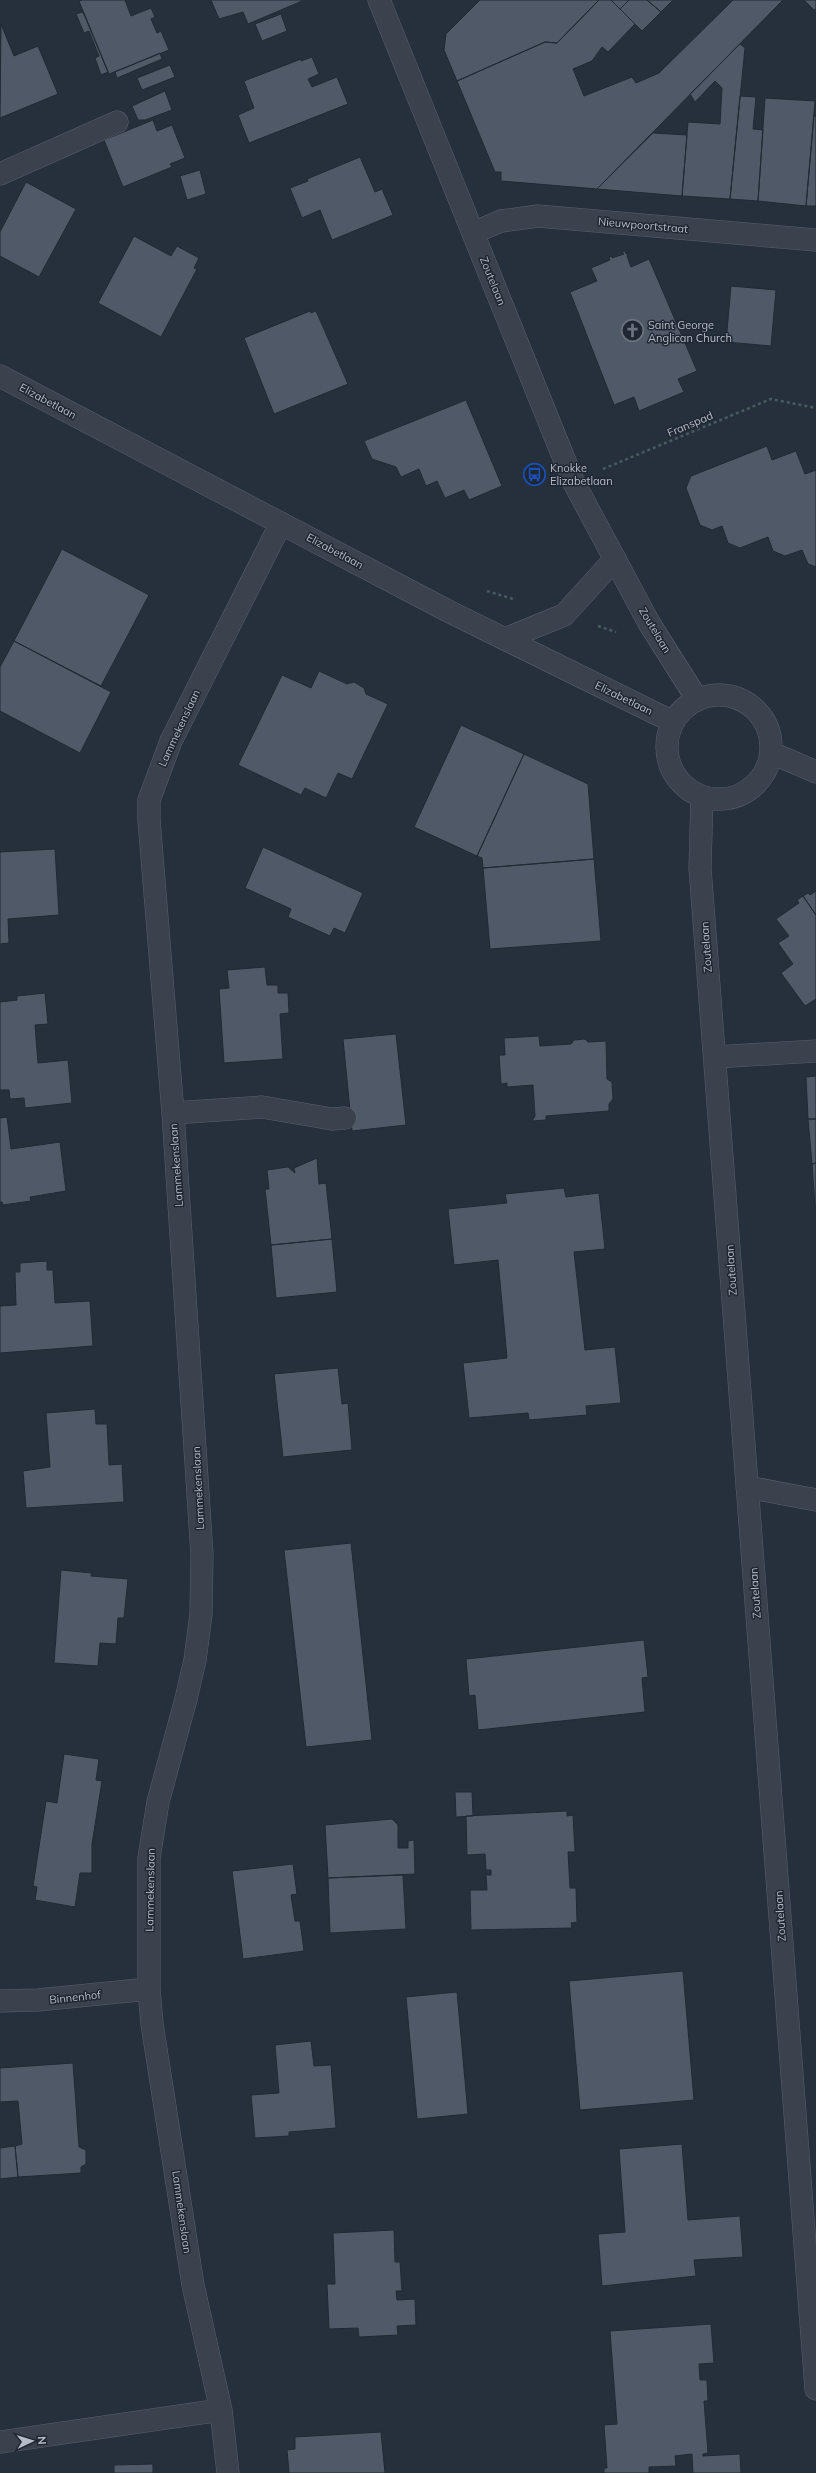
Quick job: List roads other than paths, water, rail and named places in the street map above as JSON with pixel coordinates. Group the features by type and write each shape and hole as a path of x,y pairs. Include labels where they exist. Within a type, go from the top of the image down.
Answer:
{"street":[{"name":"Zoutelaan","path":"379,0 574,481 650,623 697,699"},
{"path":"0,174 117,122"},
{"name":"Nieuwpoortstraat","path":"473,233 501,221 538,216 816,240"},
{"name":"Elizabetlaan","path":"0,376 506,639 673,722"},
{"name":"Lammekenslaan","path":"228,2473 221,2410 193,2285 152,2024 149,1989 149,1858 158,1802 188,1693 201,1614 202,1555 200,1500 173,1113 149,820 149,800 170,741 281,523"},
{"path":"506,639 564,615 615,559"},
{"path":"718,694 741,699 759,712 770,731 772,753 764,775 747,792 725,800 702,797 683,785 670,766 666,743 673,722 683,708 697,699 718,694"},
{"path":"772,753 816,772"},
{"name":"Zoutelaan","path":"702,797 700,868 816,2390"},
{"path":"715,1057 816,1051"},
{"path":"173,1113 262,1107 332,1119 345,1118"},
{"path":"747,1487 816,1500"},
{"name":"Binnenhof","path":"0,2001 38,2000 149,1989"},
{"path":"0,2442 221,2410"}],"place":[{"name":"Saint George Anglican Church","path":"633,331"},
{"name":"Knokke Elizabetlaan","path":"535,474"}]}
